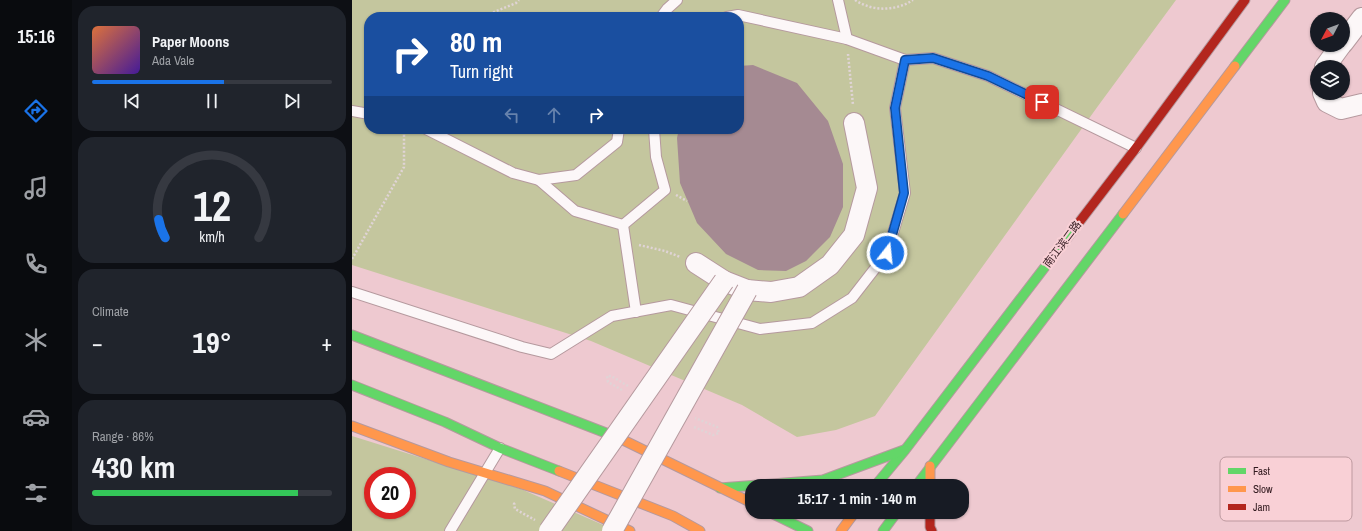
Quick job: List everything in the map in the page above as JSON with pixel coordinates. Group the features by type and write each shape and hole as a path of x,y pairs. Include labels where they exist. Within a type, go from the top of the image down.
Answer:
{"main road":[{"name":"南江滨二路","path":"881,479 905,450 1136,148 1245,0"},
{"path":"921,479 1285,0"},
{"path":"352,335 622,439 745,500"},
{"path":"352,385 445,422 500,448 673,516 700,531"},
{"path":"352,426 449,462 545,491 630,531"},
{"path":"720,488 822,480 905,450"},
{"path":"930,466 930,479"},
{"path":"783,519 808,531"},
{"path":"841,531 850,519"},
{"path":"883,531 892,519"},
{"path":"930,519 930,527 932,531"}],"street":[{"path":"1350,34 1362,18"},
{"path":"1326,100 1327,102 1341,109 1362,104"},
{"path":"696,263 724,281 747,290 771,292 799,287 830,265 854,235 868,188 854,123"},
{"path":"550,528 724,281"},
{"path":"612,531 747,290"}],"lane":[{"path":"665,12 677,0"},
{"path":"838,0 847,39"},
{"path":"744,16 847,39 905,60 933,58 988,76 1136,148"},
{"path":"352,292 522,347 551,354 612,316 671,305 760,329 812,323 852,298 887,253 904,193 895,108 905,60"},
{"path":"352,111 364,113"},
{"path":"436,134 513,173 539,180 576,175 617,142 618,134"},
{"path":"623,225 665,190 656,157 654,134"},
{"path":"539,180 575,211 623,225"},
{"path":"623,225 636,312"},
{"path":"450,531 500,448"}],"path":[{"path":"494,12 516,3 519,0"},
{"path":"855,0 862,4 883,10 905,6 913,0"},
{"path":"847,39 854,123"},
{"path":"352,259 404,167 404,134"},
{"path":"625,241 665,251 696,263"},
{"path":"622,390 608,382 607,376 612,376 645,394"},
{"path":"680,412 717,428 719,433 713,435 694,427"},
{"path":"519,501 514,504 515,509 550,528"}],"green space":[{"path":"352,0 1176,0 875,416 836,430 797,437 742,405 591,341 352,265"},
{"path":"352,436 521,489 617,531 352,531"}],"building":[{"path":"753,65 797,83 828,121 843,164 843,207 830,237 806,261 786,271 758,270 726,254 697,223 680,183 678,134 744,134 744,66"}],"traffic: fast":[{"path":"1235,66 1285,0"},
{"path":"921,479 1123,214"},
{"path":"881,479 905,450 1077,225"},
{"path":"352,335 619,438"},
{"path":"352,385 445,422 500,448 559,471"},
{"path":"720,488 823,480 904,450"},
{"path":"783,519 808,531"},
{"path":"883,531 892,519"}],"traffic: slow":[{"path":"1123,214 1235,66"},
{"path":"352,426 449,462 545,491 630,531"},
{"path":"619,438 745,500"},
{"path":"930,466 930,479"},
{"path":"559,471 673,516 700,531"},
{"path":"841,531 850,519"}],"traffic: jam":[{"path":"1077,225 1136,148 1245,0"},
{"path":"930,519 930,527 932,531"}],"route":[{"path":"887,253 904,193 895,108 905,60 933,58 988,76 1042,102"}]}
